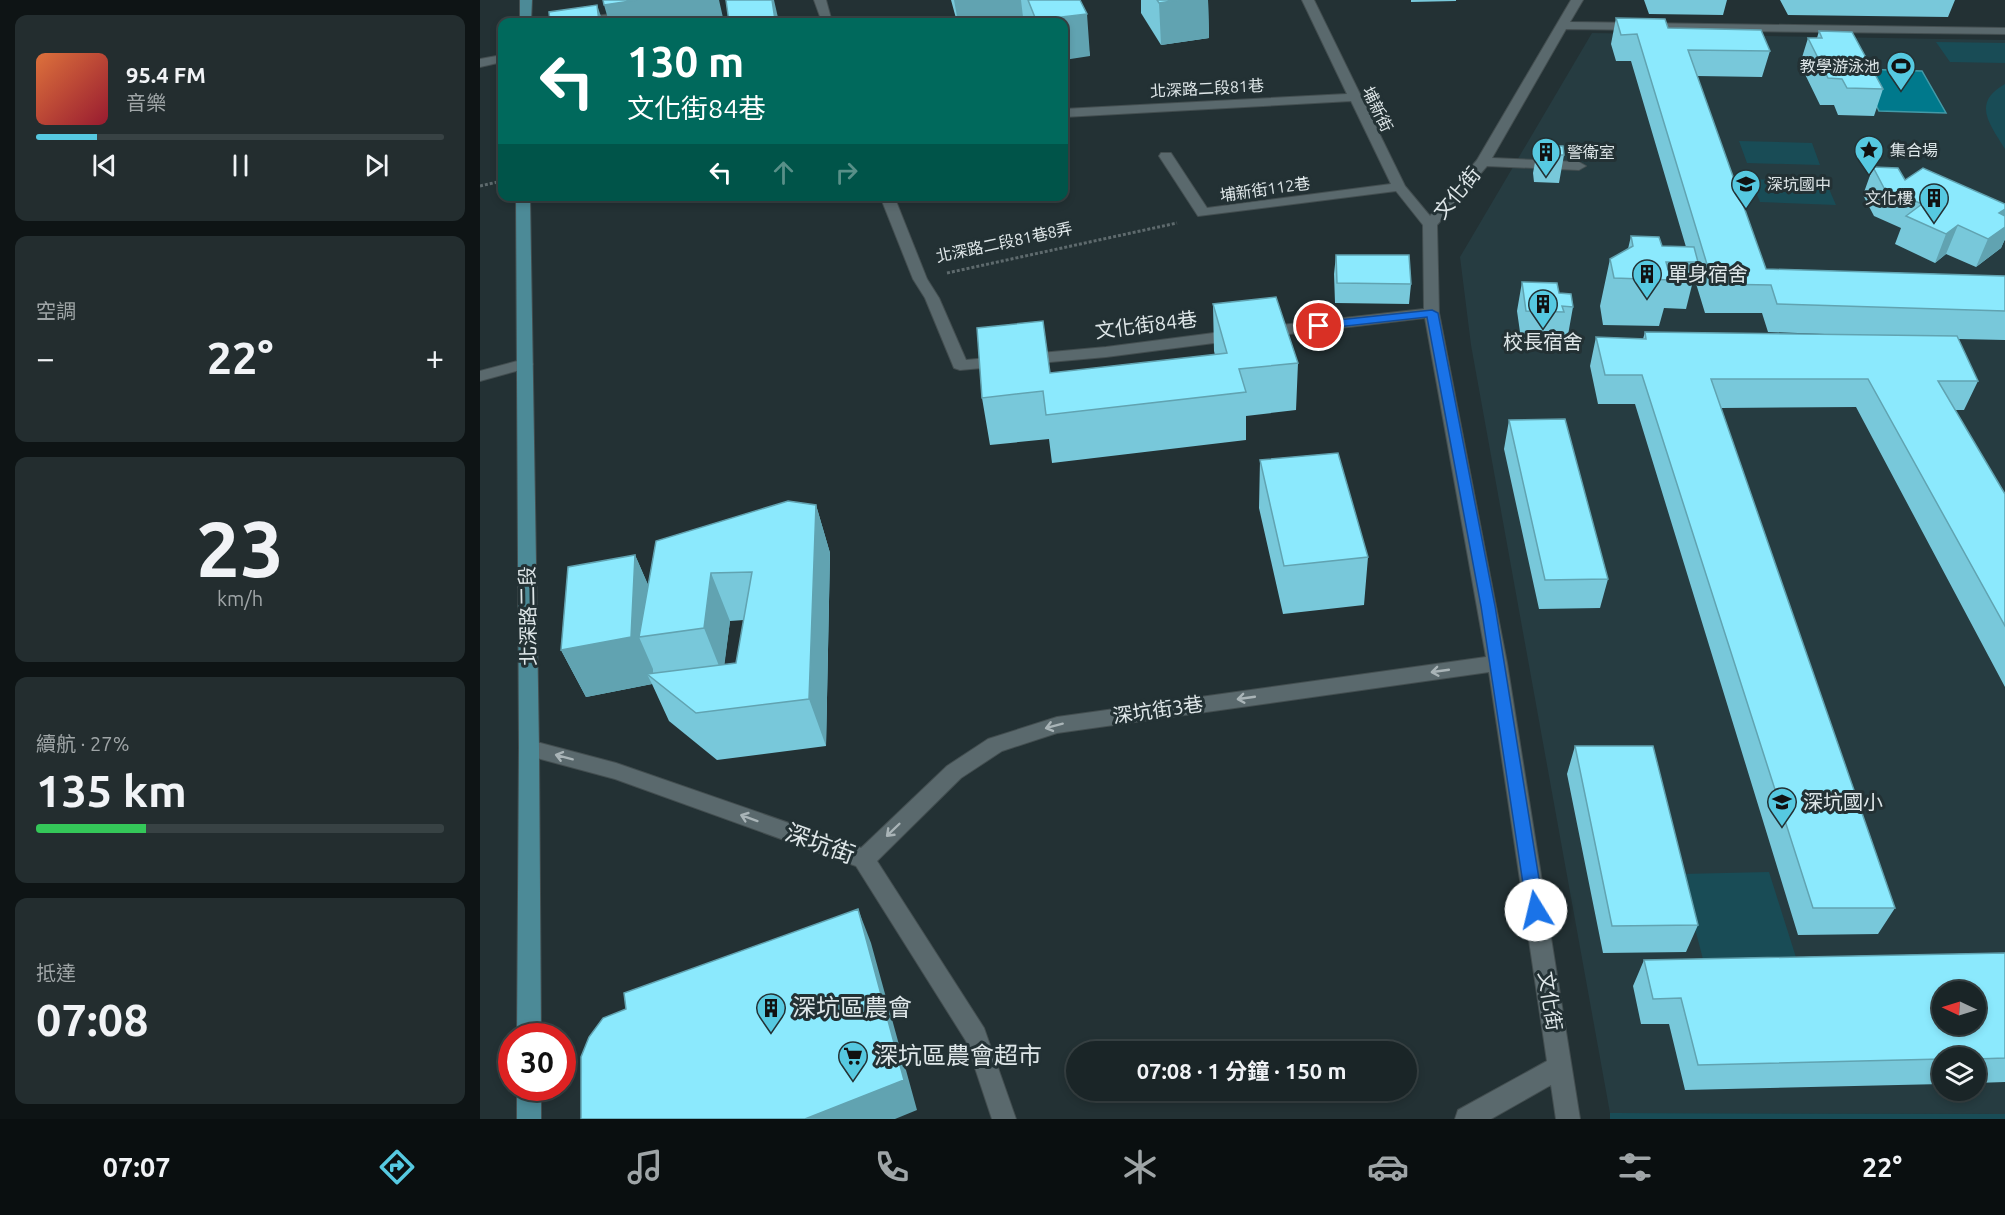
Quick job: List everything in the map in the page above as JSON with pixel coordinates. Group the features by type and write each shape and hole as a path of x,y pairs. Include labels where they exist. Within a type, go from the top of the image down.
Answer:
{"main road":[{"path":"526,0 526,18"},
{"name":"北深路二段","path":"523,201 529,748 529,1023"},
{"path":"529,1101 529,1119"}],"street":[{"path":"820,0 825,18"},
{"name":"埔新街","path":"1308,0 1353,97 1399,187 1430,225"},
{"name":"文化街","path":"1568,1119 1497,663 1432,313 1430,225 1483,162 1577,0"},
{"path":"602,18 643,12"},
{"path":"1561,25 2005,31"},
{"path":"480,63 498,60"},
{"name":"北深路二段81巷","path":"1068,113 1353,97"},
{"name":"埔新街112巷","path":"1166,156 1203,213 1399,187"},
{"path":"1483,162 1579,166"},
{"name":"北深路二段81巷8弄","path":"889,201 920,279"},
{"name":"文化街84巷","path":"920,279 933,298 960,365 1106,352 1432,313"},
{"path":"480,376 525,364"},
{"name":"深坑街3巷","path":"864,859 954,772 995,745 1057,725 1497,663"},
{"name":"深坑街","path":"529,748 616,771 864,859 976,1036 1004,1119"},
{"path":"1467,1119 1560,1067"}],"path":[{"path":"480,186 498,182"},
{"name":"北深路二段81巷8弄","path":"920,279 1183,222"}],"shaded area":[{"name":"深坑國小","path":"1592,33 2005,40 2005,1114 1610,1113 1471,345 1460,257"},
{"path":"1936,42 2005,43 2005,63 1950,62"},
{"name":"教學游泳池","path":"1858,69 1922,71 1946,113 1879,111"},
{"path":"2005,84 2005,149 1989,122 1986,106 1995,91"},
{"path":"1739,141 1812,143 1820,165 1747,163"},
{"path":"1751,179 1826,182 1836,205 1760,202"},
{"path":"1769,872 1800,970 1706,971 1681,874"},
{"path":"1610,1113 2005,1114 2005,1119 1610,1119"}],"building":[{"path":"603,0 637,0 604,5"},
{"path":"726,0 772,0 775,18 728,18"},
{"path":"1028,0 1080,0 1087,14 1053,18 1035,18"},
{"path":"1157,0 1178,0 1159,3"},
{"path":"597,5 599,18 550,18 549,12"},
{"path":"1616,18 1665,19 1668,28 1761,30 1770,51 1688,50 1766,269 2005,276 2005,311 1777,304 1771,285 1713,284 1637,34 1621,35"},
{"path":"1819,31 1852,32 1883,89 1847,88 1842,79 1828,78 1808,38 1822,38"},
{"path":"1538,146 1563,146 1564,155 1538,155"},
{"path":"1873,167 1898,168 1905,180 1923,168 2005,204 2005,209 1999,213 2005,216 2005,227 1988,239 1958,225 1946,234 1906,216 1922,204 1884,188"},
{"path":"1631,236 1659,237 1662,246 1694,247 1698,262 1666,262 1671,280 1614,278 1610,259 1633,246"},
{"path":"1336,255 1409,255 1411,284 1337,283"},
{"path":"1522,282 1557,283 1559,293 1571,294 1573,307 1562,306 1564,312 1526,311"},
{"path":"1276,297 1298,363 1239,369 1246,392 1046,415 1043,391 982,398 977,328 1043,321 1050,373 1227,353 1213,304"},
{"path":"1645,332 1957,336 1978,381 1938,381 2005,494 2005,626 1868,379 1711,379 1895,908 1813,908 1642,375 1605,375 1596,337 1646,339"},
{"path":"1565,419 1608,579 1545,580 1509,420"},
{"path":"1338,453 1368,557 1284,566 1260,460"},
{"path":"788,501 816,505 809,699 696,713 647,674 736,663 752,572 711,573 704,628 639,637 656,541"},
{"path":"635,555 631,637 561,650 568,567"},
{"path":"1575,746 1653,746 1698,925 1612,926"},
{"name":"深坑區農會","path":"858,909 904,1080 805,1119 581,1119 581,1057 589,1037 603,1018 626,1009 624,993"},
{"path":"2005,953 2005,1058 1986,1059 1986,1047 1932,1047 1932,1059 1698,1065 1681,998 1653,999 1644,960"}],"place":[{"name":"教學游泳池","path":"1901,92"},
{"name":"集合場","path":"1869,176"},
{"name":"警衛室","path":"1546,178"},
{"name":"深坑國中","path":"1746,210"},
{"name":"文化樓","path":"1934,224"},
{"name":"單身宿舍","path":"1647,300"},
{"name":"校長宿舍","path":"1543,330"},
{"name":"深坑國小","path":"1782,828"},
{"name":"深坑區農會","path":"771,1034"},
{"name":"深坑區農會超市","path":"853,1082"}],"route":[{"path":"1319,326 1432,313 1488,606 1536,910"}]}
